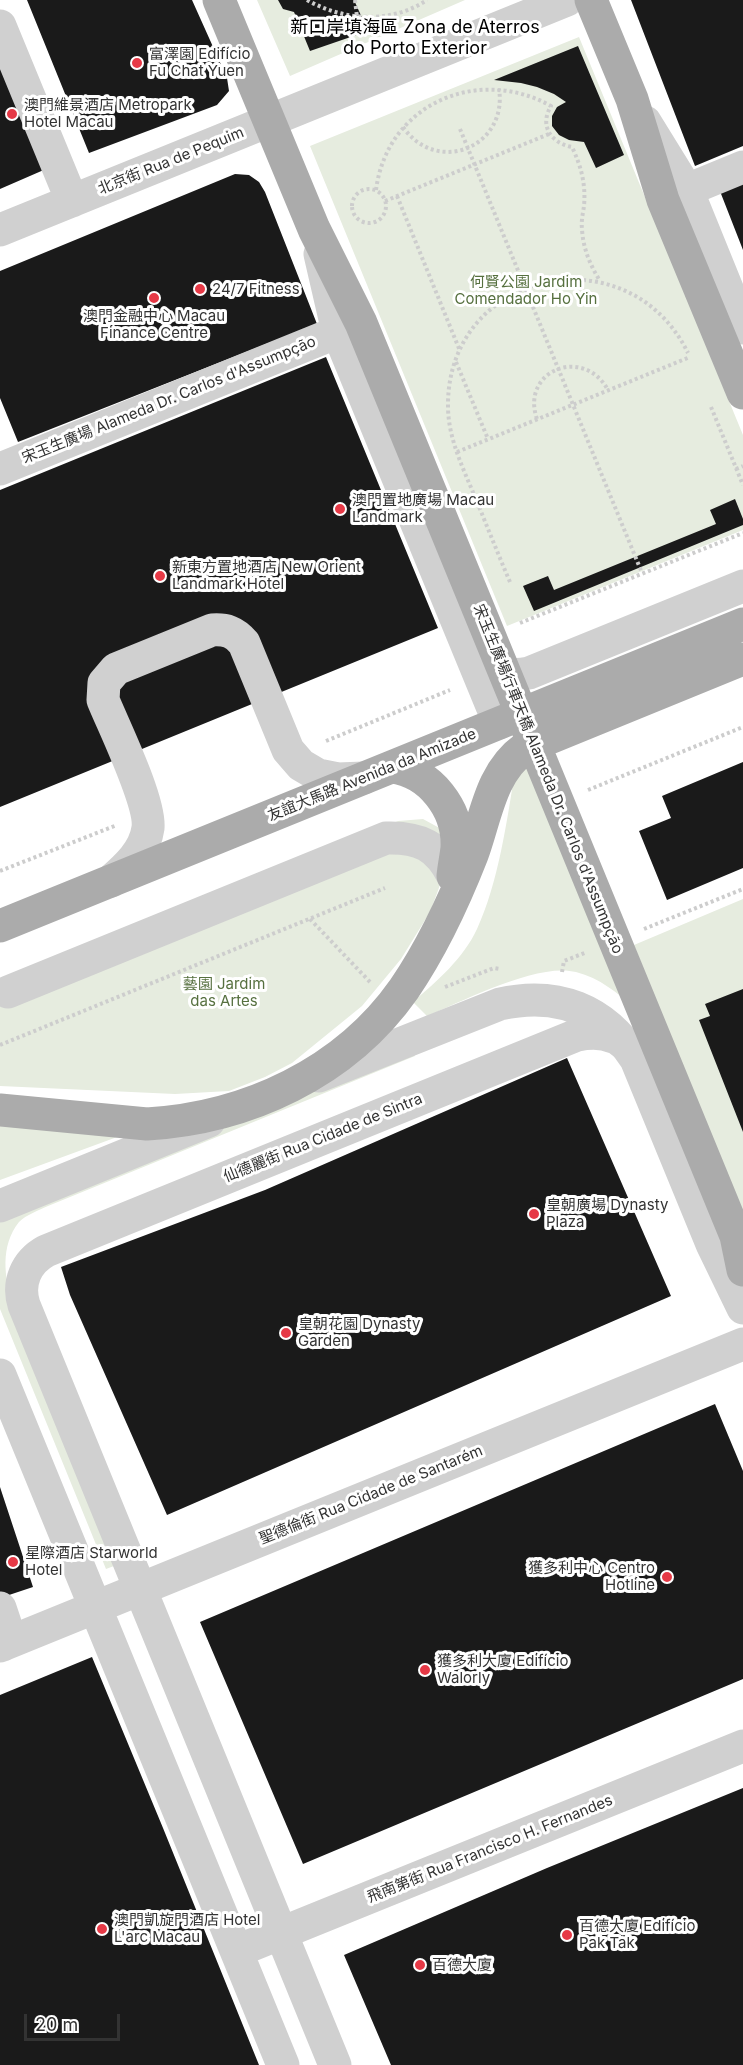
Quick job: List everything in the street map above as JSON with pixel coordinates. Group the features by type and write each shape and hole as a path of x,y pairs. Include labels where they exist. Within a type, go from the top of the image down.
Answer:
{"main road":[{"path":"219,0 314,229 350,327"},
{"path":"591,0 675,195 743,393"},
{"name":"宋玉生廣場行車天橋 Alameda Dr. Carlos d'Assumpção","path":"350,327 736,1236 743,1270"},
{"name":"友誼大馬路 Avenida da Amizade","path":"0,926 743,624"},
{"path":"0,1110 147,1124 198,1119 262,1100 299,1082 345,1050 366,1032 391,1004 418,967 456,893 500,774 515,755 525,748 743,659"},
{"path":"378,772 411,772 423,779 442,797 454,821 457,847 452,892 431,943"}],"street":[{"name":"北京街 Rua de Pequim","path":"0,230 567,0"},
{"path":"0,26 72,201"},
{"path":"743,167 675,195 743,328"},
{"path":"350,327 467,645 499,723"},
{"name":"宋玉生廣場 Alameda Dr. Carlos d'Assumpção","path":"0,469 350,327"},
{"path":"467,645 476,659 489,669 504,674 521,675 743,586"},
{"path":"111,880 129,865 142,848 148,828 146,807 103,700 104,683 116,669 212,630 230,631 244,643 288,750 301,765 318,775 338,779 378,772"},
{"path":"8,992 386,838 405,838 421,842 434,850 446,862 453,876"},
{"path":"0,1206 490,1007 519,1000 549,1000 586,1011 611,1028 631,1050 712,1244 743,1308"},
{"name":"仙德麗街 Rua Cidade de Sintra","path":"140,1589 24,1305 22,1284 26,1271 34,1259 46,1251 577,1035 592,1033 608,1035 615,1037 631,1050"},
{"name":"聖德倫街 Rua Cidade de Santarém","path":"7,1630 95,1607 743,1344"},
{"path":"0,1375 283,2065"},
{"path":"140,1589 335,2065"},
{"name":"飛南第街 Rua Francisco H. Fernandes","path":"237,1951 743,1746"}],"path":[{"path":"307,0 332,12 357,17 379,17 398,13 427,0"},
{"path":"355,0 357,17"},
{"path":"376,190 384,159 404,128 426,108 451,95 479,89 499,89 526,94 551,106 546,122 549,134 562,145 572,147 578,161 584,191 582,222 584,245 591,267 600,282"},
{"path":"404,128 415,141 430,149 451,152 468,149 483,139 494,126 500,109 499,89"},
{"path":"460,129 642,573"},
{"path":"385,201 549,134"},
{"path":"365,189 376,190 385,201 384,214 376,222 365,223 355,217 351,203 355,195 365,189"},
{"path":"397,196 460,351"},
{"path":"510,582 457,452 450,426 449,386 460,351 473,330 502,301 526,288 570,279 600,282 630,292 656,310 677,333 694,367"},
{"path":"457,452 690,357"},
{"path":"456,361 488,439"},
{"path":"537,419 534,407 538,388 545,377 558,369 574,366 587,368 602,379 608,390"},
{"path":"707,397 743,485"},
{"path":"736,469 743,466"},
{"path":"516,625 743,532"},
{"path":"292,754 480,678"},
{"path":"583,792 743,727"},
{"path":"0,871 147,813"},
{"path":"0,1045 385,888"},
{"path":"640,931 743,889"},
{"path":"310,919 391,1004"},
{"path":"564,961 597,948"}],"green space":[{"path":"257,0 465,0 290,76"},
{"name":"何賢公園 Jardim Comendador Ho Yin","path":"579,37 743,435 743,530 507,626 310,146"},
{"path":"537,757 635,1008 593,978 576,972 560,970 501,985 427,1016 413,1002 457,960 477,929 496,872 515,771"},
{"name":"藝園 Jardim das Artes","path":"423,819 445,831 443,877 430,912 401,959 362,1006 292,1063 265,1077 229,1091 175,1094 0,1086 0,984 398,821"},
{"path":"743,899 743,1216 634,945"},
{"path":"411,1045 415,1056 48,1206 22,1219 13,1231 5,1262 13,1305 114,1566 106,1569 0,1309 0,1216"},
{"path":"0,1126 128,1133 0,1180"}],"building":[{"name":"富澤園 Edifício Fu Chat Yuen","path":"27,0 192,0 227,78 229,91 217,105 89,153"},
{"path":"278,0 354,0 368,31 310,51 294,12 283,9"},
{"path":"631,0 743,0 743,146 695,166"},
{"path":"578,46 624,155 596,168 584,142 569,140 559,135 552,126 552,116 557,107 566,102 537,87 494,80"},
{"name":"澳門維景酒店 Metropark Hotel Macau","path":"0,58 46,169 0,189"},
{"path":"743,170 743,250 716,181"},
{"name":"澳門金融中心 Macau Finance Centre","path":"235,174 249,175 259,182 265,192 317,324 18,442 0,398 0,271"},
{"name":"新東方置地酒店 New Orient Landmark Hotel","path":"326,357 438,628 0,807 0,490"},
{"path":"735,499 743,525 534,611 523,586 548,576 554,590 716,524 710,510"},
{"path":"743,762 743,868 667,900 639,831 671,818 662,796"},
{"path":"743,989 743,1132 699,1020 710,1016 705,1004"},
{"name":"皇朝花園 Dynasty Garden","path":"567,1058 671,1296 167,1515 70,1295 61,1267 265,1190"},
{"name":"獲多利大廈 Edifício Walorly","path":"715,1404 743,1471 743,1679 303,1864 200,1622"},
{"name":"星際酒店 Starworld Hotel","path":"0,1487 33,1587 0,1598"},
{"name":"澳門凱旋門酒店 Hotel L'arc Macau","path":"92,1657 259,2065 0,2065 0,1695"},
{"name":"百德大廈 Edifício Pak Tak","path":"743,1788 743,2065 391,2065 344,1955 547,1868"}],"place":[{"name":"富澤園 Edifício Fu Chat Yuen","path":"137,63"},
{"name":"澳門維景酒店 Metropark Hotel Macau","path":"12,114"},
{"name":"24/7 Fitness","path":"200,289"},
{"name":"澳門金融中心 Macau Finance Centre","path":"154,298"},
{"name":"澳門置地廣場 Macau Landmark","path":"340,509"},
{"name":"新東方置地酒店 New Orient Landmark Hotel","path":"160,576"},
{"name":"皇朝廣場 Dynasty Plaza","path":"534,1214"},
{"name":"皇朝花園 Dynasty Garden","path":"286,1333"},
{"name":"星際酒店 Starworld Hotel","path":"13,1562"},
{"name":"獲多利中心 Centro Hotline","path":"667,1577"},
{"name":"獲多利大廈 Edifício Walorly","path":"425,1670"},
{"name":"澳門凱旋門酒店 Hotel L'arc Macau","path":"102,1929"},
{"name":"百德大廈 Edifício Pak Tak","path":"567,1935"},
{"name":"百德大廈","path":"420,1965"}],"district":[{"name":"新口岸填海區 Zona de Aterros do Porto Exterior","path":"415,38"}]}
